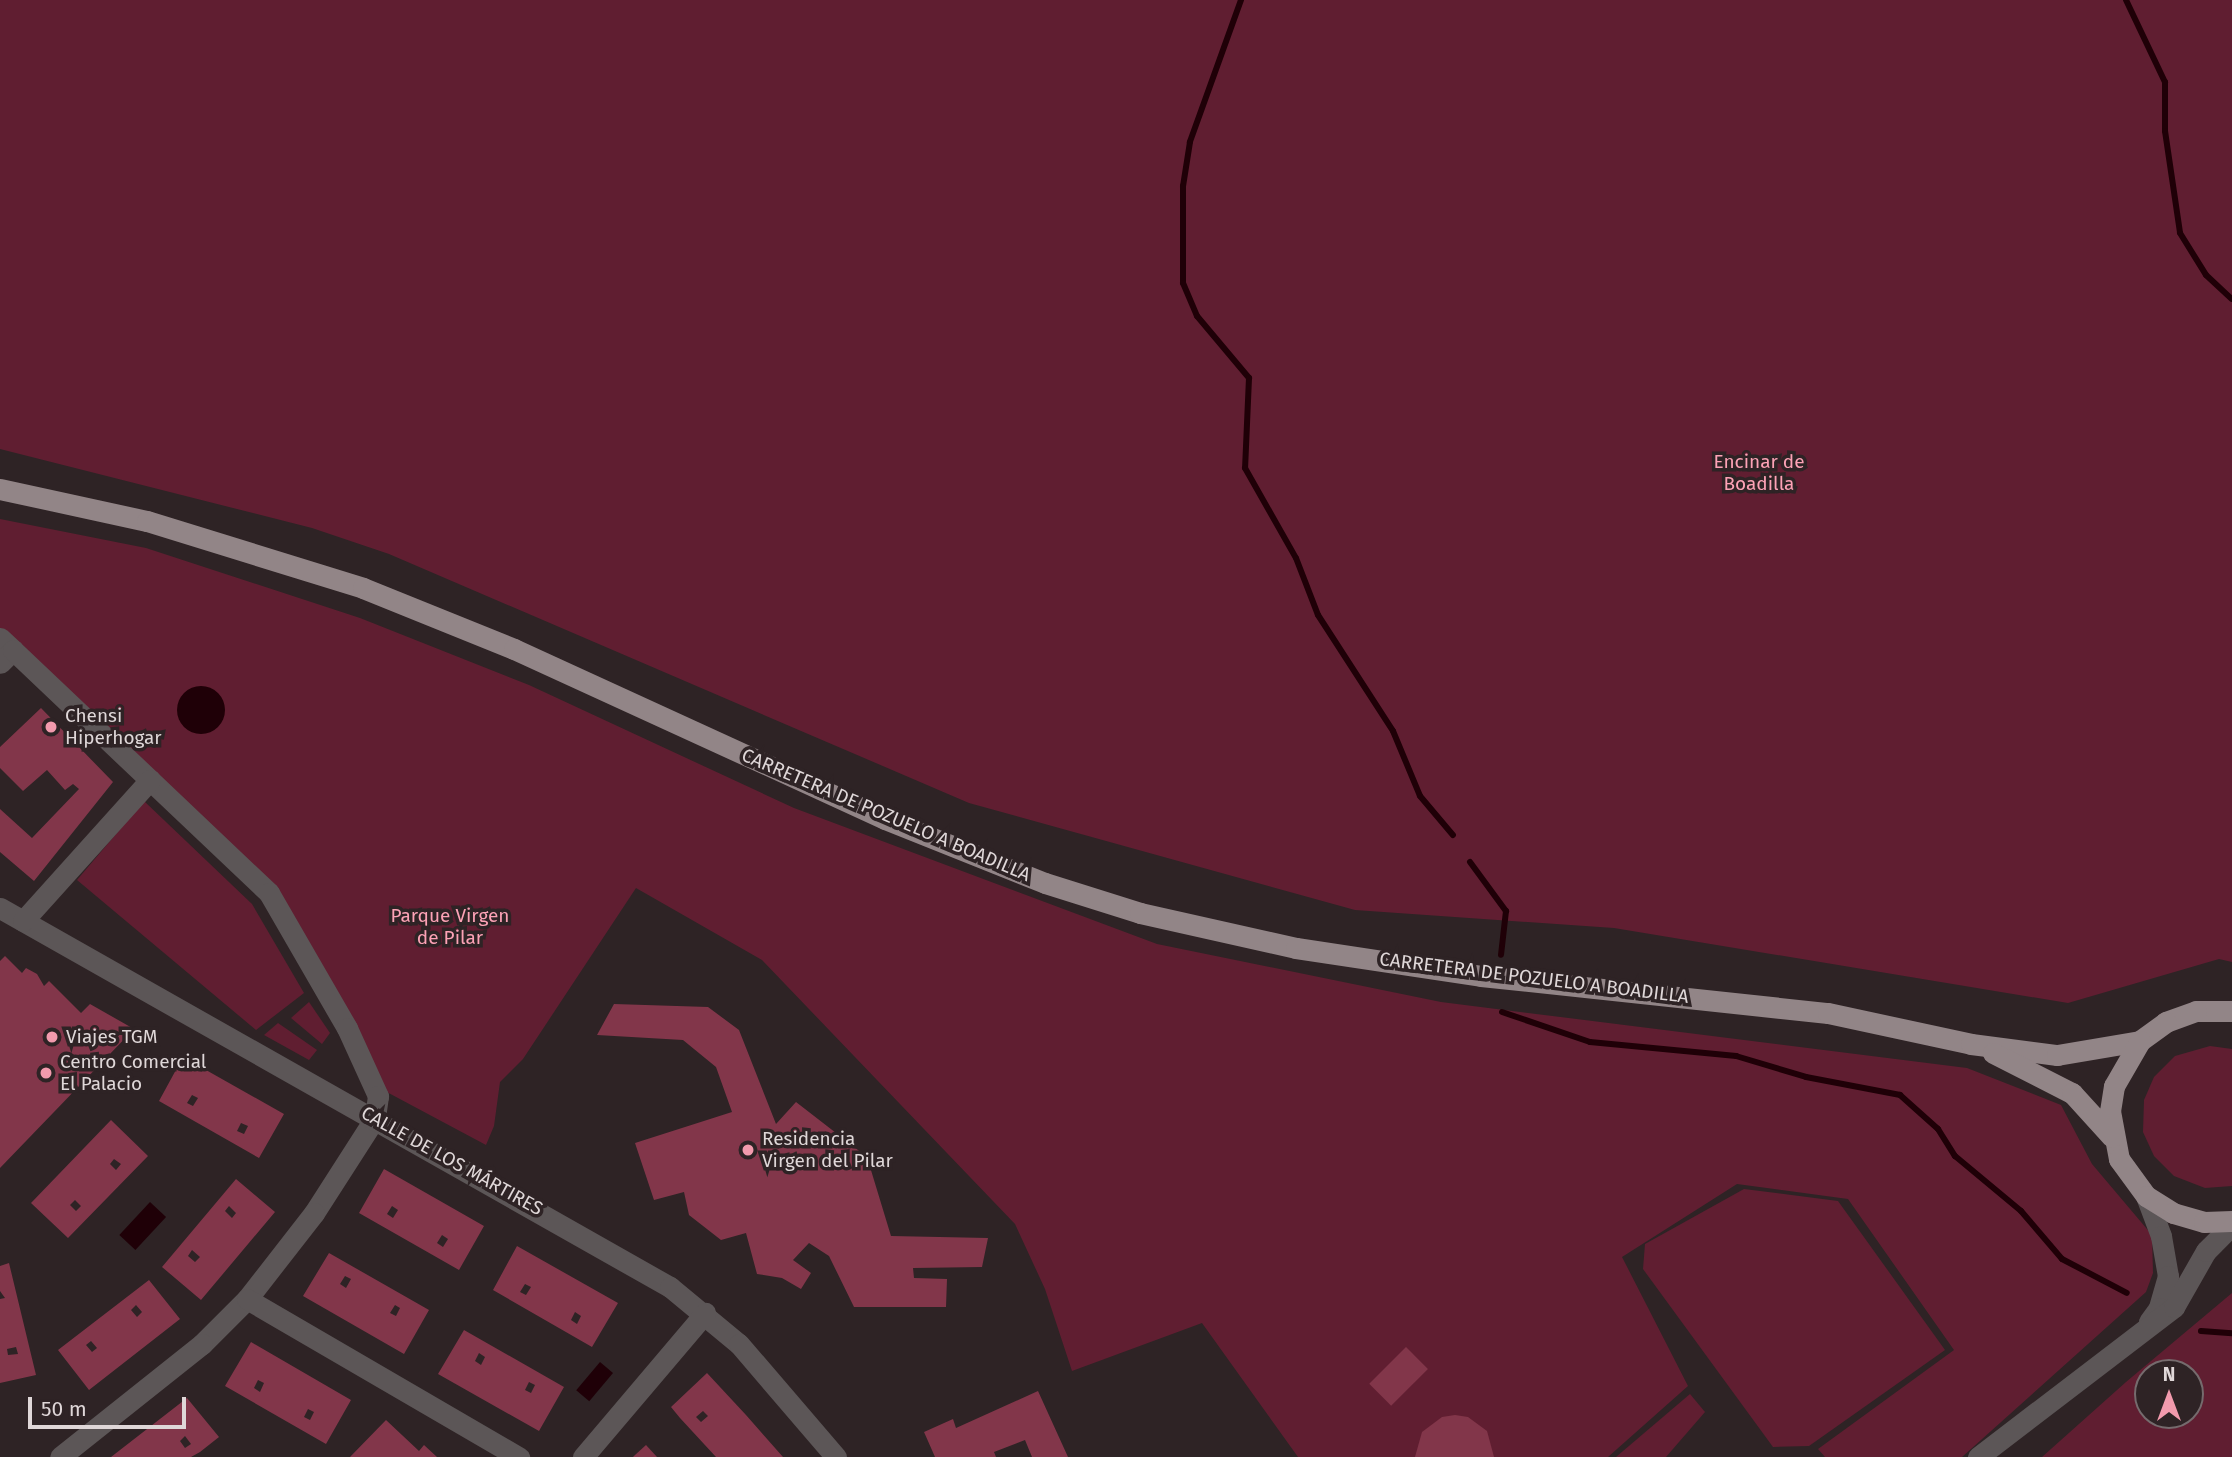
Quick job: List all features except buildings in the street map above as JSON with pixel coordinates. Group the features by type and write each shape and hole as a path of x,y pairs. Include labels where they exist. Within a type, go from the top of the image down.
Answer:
{"main road":[{"name":"CARRETERA DE POZUELO A BOADILLA","path":"0,489 147,521 363,589 514,649 897,824 1045,883 1140,913 1296,948 1481,976 1828,1013 1971,1044 2057,1055 2140,1041"},
{"path":"2232,1011 2196,1011 2166,1022 2140,1041 2114,1086 2112,1137 2119,1159 2146,1196 2173,1213 2204,1222 2232,1223"},
{"name":"CARRETERA DE POZUELO A BOADILLA","path":"1971,1044 2035,1072 2071,1093 2112,1137"}],"street":[{"path":"4,650 150,780 269,893 374,1081 378,1096 375,1118 314,1213 247,1299 202,1344 60,1457"},
{"path":"23,920 150,780"},
{"name":"CALLE DE LOS MÁRTIRES","path":"0,908 632,1262 705,1313 780,1387 836,1457"},
{"path":"2141,1333 2159,1308 2168,1276 2161,1236 2146,1196"},
{"path":"1978,1457 2174,1307 2206,1251 2232,1223"},
{"path":"247,1299 519,1457"},
{"path":"583,1457 705,1313"}],"green space":[{"name":"Encinar de Boadilla","path":"0,0 2232,0 2232,962 2219,959 2068,1003 1614,928 1355,910 969,803 389,554 312,528 0,449"},
{"name":"Parque Virgen de Pilar","path":"0,519 146,548 360,618 529,685 794,808 1157,944 1441,1002 1967,1068 2061,1105 2092,1164 2152,1235 2153,1273 2146,1292 1962,1457 1825,1457 1818,1449 1954,1350 1848,1199 1737,1184 1622,1257 1688,1386 1608,1457 1298,1457 1202,1323 1072,1371 1045,1289 1015,1224 762,960 636,888 523,1059 500,1082 494,1126 486,1145 383,1090 275,891 0,628"},
{"path":"144,801 252,904 304,993 256,1030 77,880"},
{"path":"309,1002 330,1033 322,1044 291,1018"},
{"path":"278,1023 317,1050 309,1060 264,1035"},
{"path":"2210,1046 2232,1049 2232,1186 2205,1188 2174,1176 2154,1156 2143,1132 2144,1100 2154,1077 2175,1056"},
{"path":"1744,1189 1838,1201 1945,1350 1809,1446 1773,1447 1643,1269 1645,1244"},
{"path":"2232,1293 2232,1457 2042,1457 2134,1375 2134,1429 2204,1429 2204,1359 2153,1359"},
{"path":"1690,1394 1705,1412 1666,1457 1616,1457"}],"shaded area":[{"path":"201,686 218,693 225,710 218,727 201,734 184,727 177,710 184,693"},
{"path":"150,1202 166,1217 135,1250 119,1235"},
{"path":"600,1362 613,1373 589,1401 576,1390"}],"waterway":[{"path":"1241,0 1190,142 1183,186 1183,283 1197,316 1249,378 1245,468 1296,558 1318,615 1393,731 1420,796 1453,835"},
{"path":"2126,0 2165,82 2165,131 2180,233 2206,275 2232,299"},
{"path":"1470,862 1506,911 1501,955"},
{"path":"1502,1012 1590,1042 1736,1056 1806,1077 1900,1095 1938,1129 1955,1156 2021,1211 2062,1259 2127,1293"},
{"path":"2201,1331 2232,1333"}],"place":[{"name":"Chensi Hiperhogar","path":"51,727"},
{"name":"Viajes TGM","path":"52,1037"},
{"name":"Centro Comercial El Palacio","path":"46,1073"},
{"name":"Residencia Virgen del Pilar","path":"748,1150"}]}
